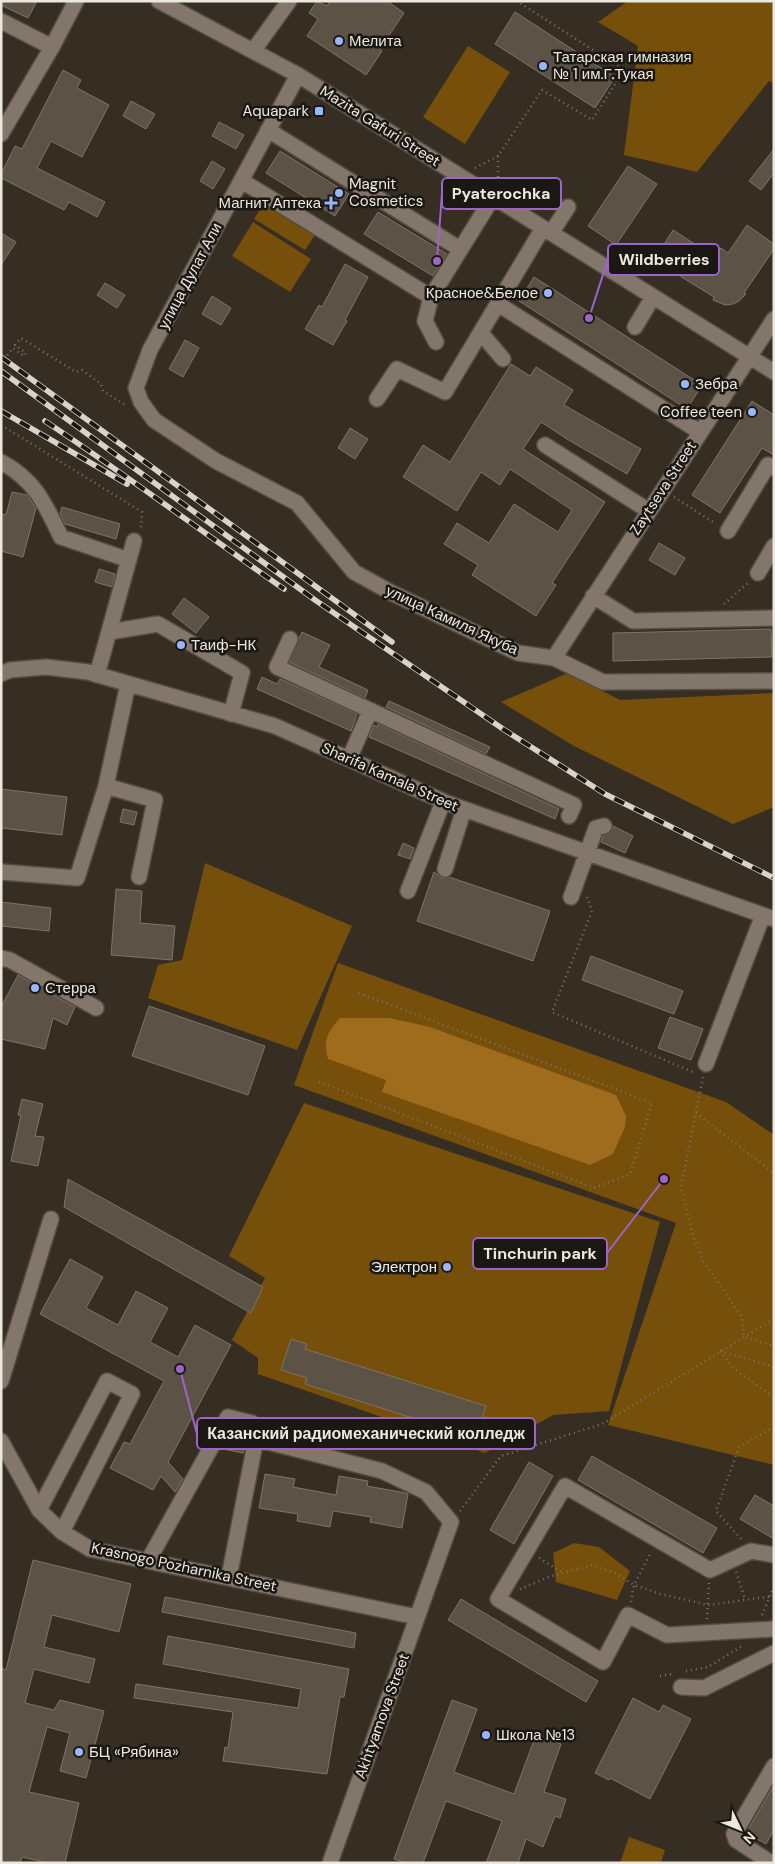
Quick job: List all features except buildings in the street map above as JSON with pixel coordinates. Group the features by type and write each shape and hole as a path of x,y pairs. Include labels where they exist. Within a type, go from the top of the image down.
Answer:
{"street":[{"path":"1,134 52,47 76,1"},
{"name":"Mazita Gafuri Street","path":"159,1 298,74 495,191 547,231 774,372"},
{"path":"253,51 290,1"},
{"path":"1,21 52,47"},
{"name":"улица Дулат Али","path":"141,402 136,388 150,350 298,74"},
{"path":"268,130 460,249"},
{"path":"242,181 431,297"},
{"path":"436,342 425,321 431,297 495,191"},
{"path":"377,399 398,368 445,392 498,304 547,231 568,207"},
{"path":"635,327 653,297"},
{"path":"498,304 700,432"},
{"name":"Zaytseva Street","path":"554,658 774,319"},
{"path":"481,333 503,359"},
{"name":"улица Камиля Якуба","path":"141,402 154,420 216,461 297,504 354,572 452,623 518,654 554,658 603,682 774,682"},
{"path":"545,444 648,511"},
{"path":"1,462 31,484 41,496 61,536 129,560"},
{"path":"728,531 768,465 774,468"},
{"path":"97,675 134,541"},
{"path":"758,573 774,546"},
{"path":"593,596 633,621 774,618"},
{"path":"109,632 158,624 242,673 231,714"},
{"path":"290,639 277,667 574,805 569,816"},
{"name":"Sharifa Kamala Street","path":"1,674 10,670 46,666 97,675 275,726 443,802 768,917"},
{"path":"1,872 77,878 106,786 128,684"},
{"path":"349,759 370,711"},
{"path":"106,786 155,800 139,877"},
{"path":"408,891 443,802"},
{"path":"445,869 464,810"},
{"path":"571,897 596,828 604,826"},
{"path":"704,1071 768,917"},
{"path":"1,958 10,960 96,1008"},
{"path":"2,1376 51,1219"},
{"path":"39,1510 107,1381 132,1394 62,1532"},
{"path":"148,1561 228,1417 252,1423 256,1439 229,1578"},
{"path":"256,1439 382,1471 426,1492 451,1522"},
{"name":"Krasnogo Pozharnika Street","path":"1,1441 39,1510 62,1532 90,1549 417,1617"},
{"path":"773,1630 667,1635 628,1615 603,1662 498,1599 565,1486 710,1570 752,1551 774,1555"},
{"name":"Akhtyamova Street","path":"330,1863 451,1522"},
{"path":"681,1686 704,1688 774,1653"},
{"path":"771,1863 736,1840 734,1834 774,1766"}],"path":[{"path":"495,191 498,156 542,90 592,120 624,70 517,1"},
{"path":"472,169 498,156"},
{"path":"1,363 13,348 24,356 26,353 15,345 21,338 76,372 82,370 101,384 104,391 127,406 141,402"},
{"path":"1,425 142,512 140,529 134,541"},
{"path":"662,490 728,531"},
{"path":"578,875 592,911 552,1012 704,1071 681,1187 694,1239 704,1262 742,1317 744,1336"},
{"path":"319,1082 594,1188 630,1174 652,1102 356,992"},
{"path":"696,1112 774,1173"},
{"path":"451,1522 501,1456 602,1424 774,1319"},
{"path":"744,1336 774,1346"},
{"path":"720,1351 774,1367"},
{"path":"720,1351 734,1369 774,1397"},
{"path":"752,1551 716,1511 739,1447 774,1427"},
{"path":"628,1615 634,1585 657,1539"},
{"path":"527,1550 563,1573"},
{"path":"732,1559 745,1599"},
{"path":"498,1599 549,1577 592,1565 618,1574 634,1585 661,1594 708,1605 772,1596"},
{"path":"706,1633 710,1570"},
{"path":"660,1676 708,1667 750,1641 772,1596 774,1586"}],"shaded area":[{"path":"628,1 774,1 774,84 769,81 697,172 624,155 638,46 598,22"},
{"path":"468,46 510,72 465,144 423,117"},
{"path":"264,203 315,235 305,250 254,219"},
{"path":"253,222 311,259 290,292 232,256"},
{"path":"568,673 620,700 774,693 774,807 733,824 574,746 501,702"},
{"path":"205,863 352,926 297,1050 148,998 158,965 182,960"},
{"path":"338,963 726,1102 774,1135 774,1465 608,1425 676,1223 294,1085"},
{"path":"340,1018 389,1018 430,1027 616,1095 626,1116 625,1127 613,1154 590,1165 382,1092 386,1080 328,1059 327,1037"},
{"name":"Электрон","path":"304,1103 660,1222 609,1411 553,1415 485,1453 258,1374 258,1358 232,1340 265,1278 229,1256"},
{"path":"574,1543 599,1547 630,1571 617,1600 556,1582 553,1553"},
{"path":"629,1837 665,1850 661,1863 620,1863"}],"railway":[{"path":"1,357 392,642"},
{"path":"1,371 315,600 503,729 605,794 774,878"},
{"path":"1,411 127,484"},
{"path":"45,421 284,589"}],"place":[{"name":"Мелита","path":"339,41"},
{"name":"Татарская гимназия № 1 им.Г.Тукая","path":"543,66"},
{"name":"Aquapark","path":"319,111"},
{"name":"Magnit Cosmetics","path":"339,193"},
{"name":"Магнит Аптека","path":"331,203"},
{"name":"Pyaterochka","path":"437,261"},
{"name":"Красное&Белое","path":"548,293"},
{"name":"Wildberries","path":"589,318"},
{"name":"Зебра","path":"685,384"},
{"name":"Coffee teen","path":"752,412"},
{"name":"Таиф-НК","path":"181,645"},
{"name":"Стерра","path":"35,988"},
{"name":"Tinchurin park","path":"664,1179"},
{"name":"Электрон","path":"447,1267"},
{"name":"Казанский радиомеханический колледж","path":"180,1369"},
{"name":"Школа №13","path":"486,1735"},
{"name":"БЦ «Рябина»","path":"79,1752"}]}
